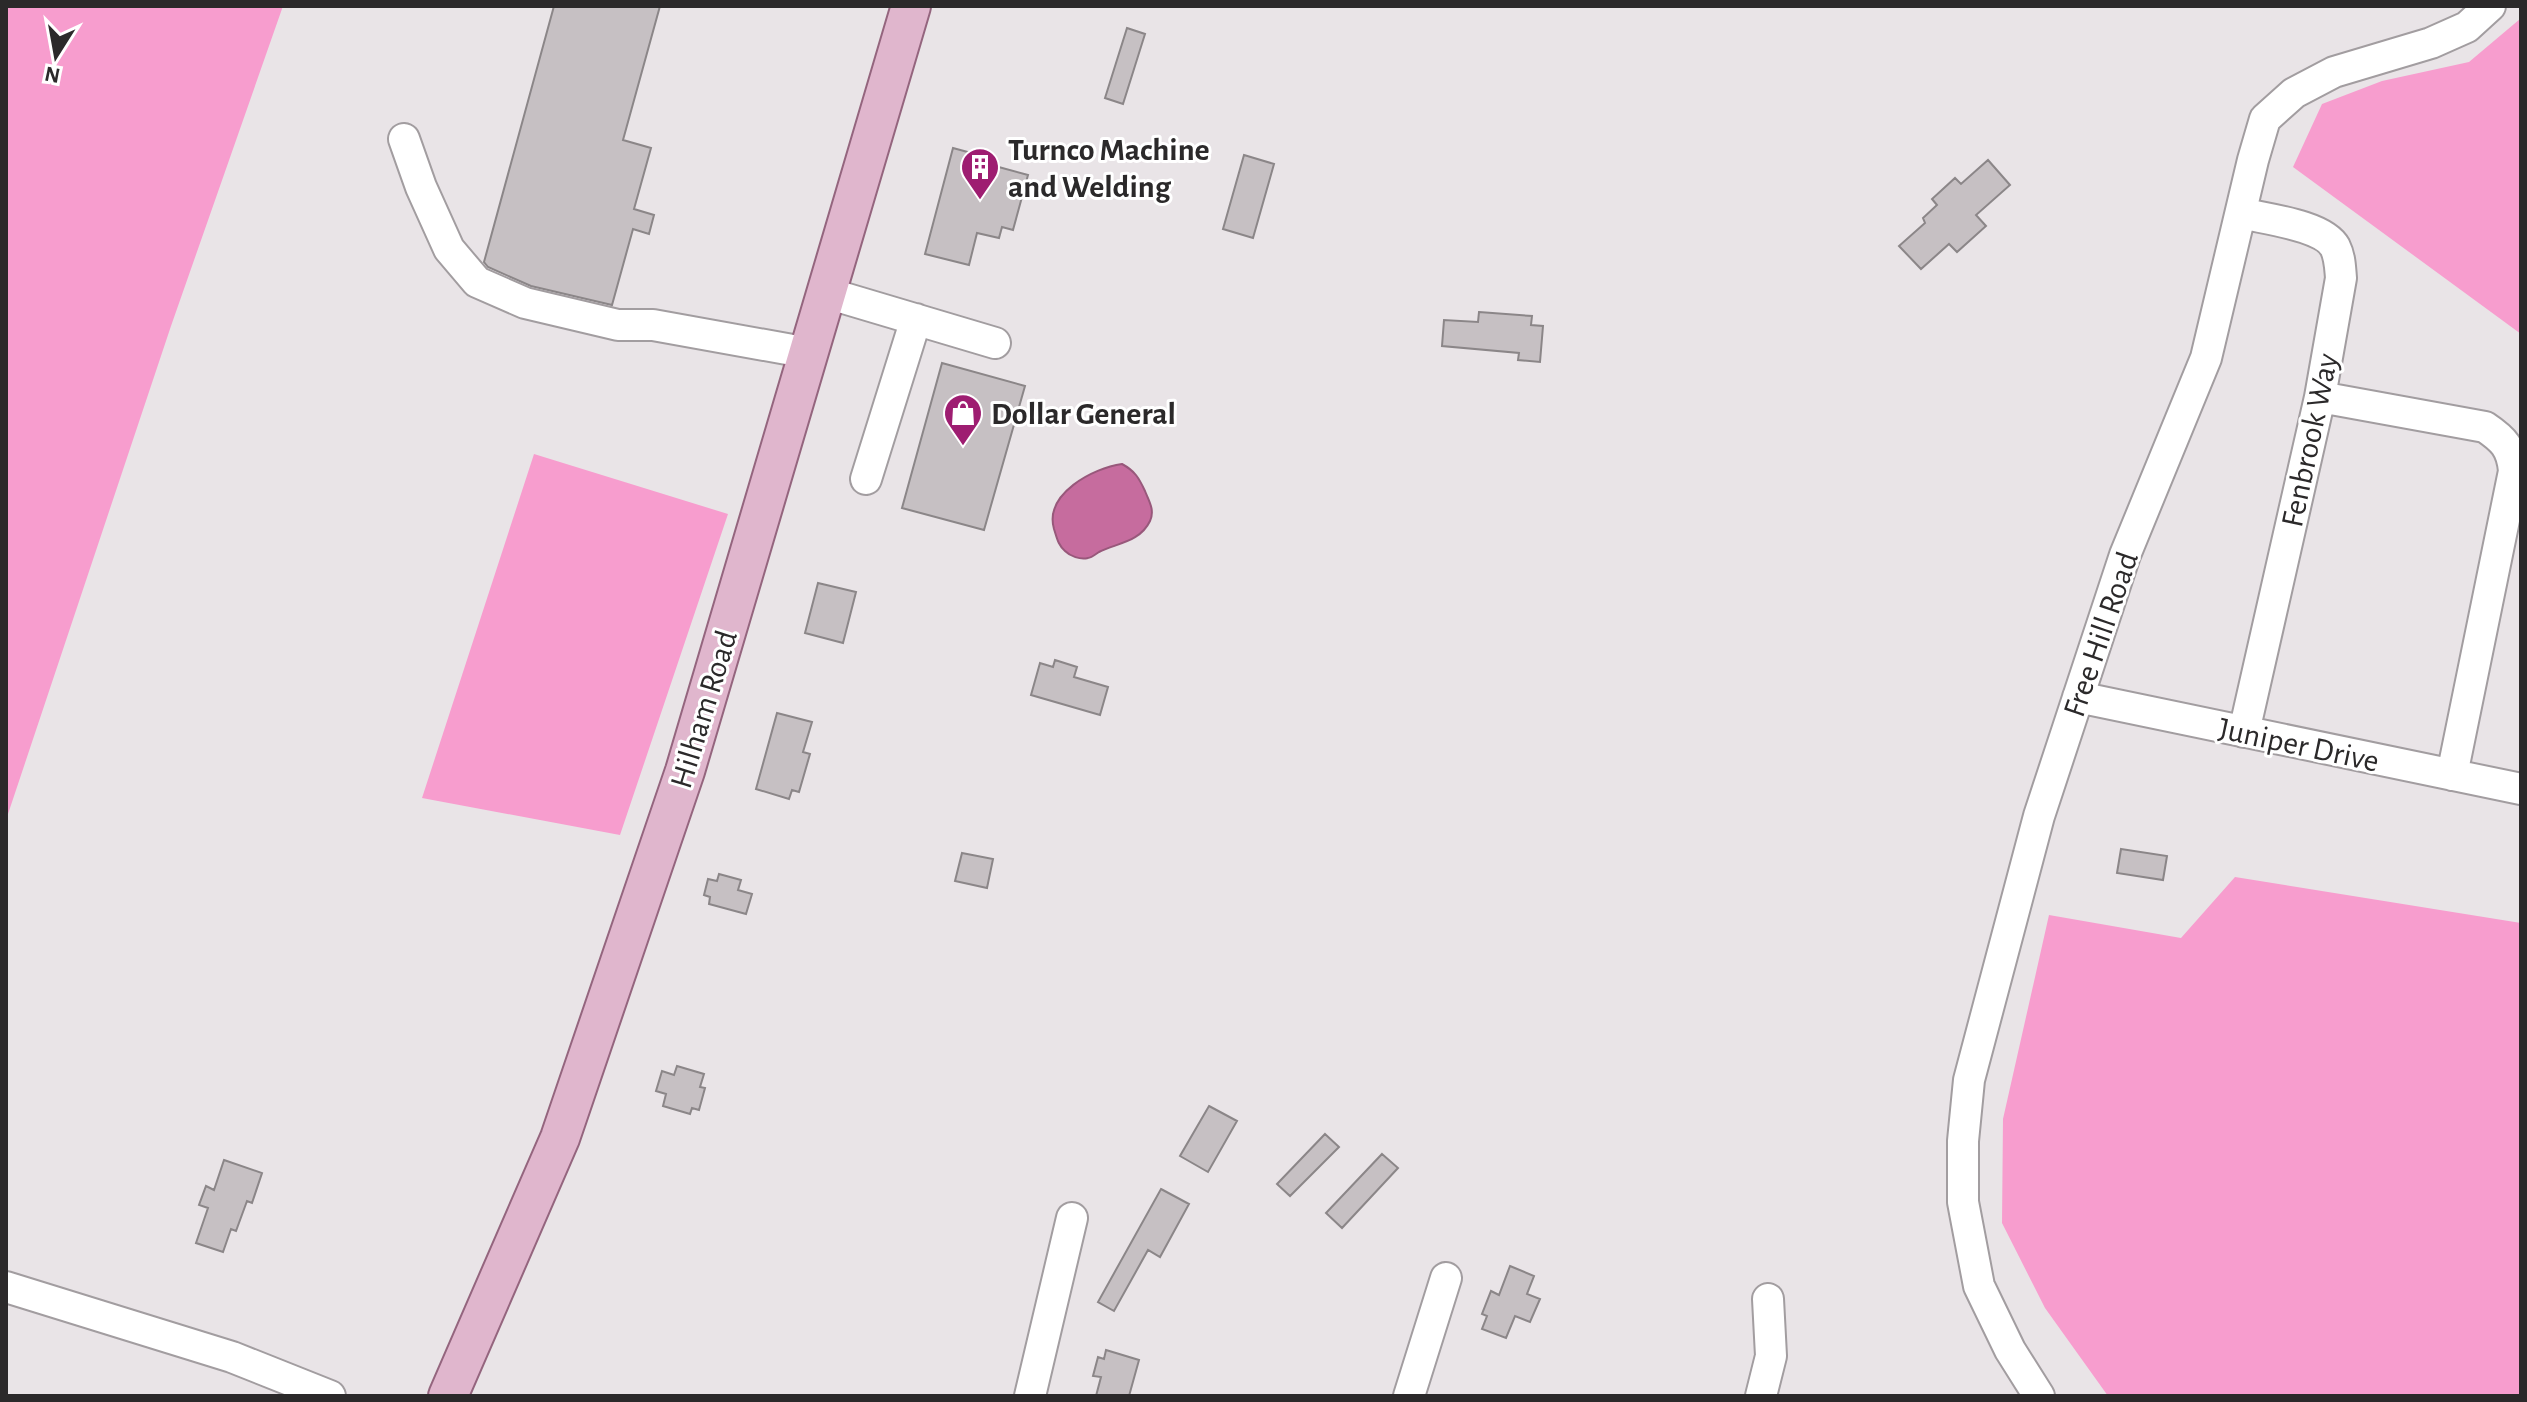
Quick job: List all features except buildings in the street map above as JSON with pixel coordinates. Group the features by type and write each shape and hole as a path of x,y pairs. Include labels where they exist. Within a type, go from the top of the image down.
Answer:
{"main road":[{"name":"Hilham Road","path":"448,1396 560,1138 685,771 911,6"}],"street":[{"name":"Free Hill Road","path":"2039,1396 2010,1350 1979,1286 1963,1202 1963,1141 1969,1080 2039,816 2078,697 2125,555 2206,358 2265,119 2294,93 2334,72 2455,33 2467,27 2490,6"},
{"path":"404,139 421,187 449,249 477,282 525,303 618,325 653,325 809,353"},
{"name":"Fenbrook Way","path":"2241,213 2318,232 2334,245 2340,260 2341,278 2320,397 2244,732"},
{"path":"827,293 995,343"},
{"path":"866,479 916,319"},
{"path":"2320,397 2485,427 2502,439 2513,455 2514,471 2452,775"},
{"name":"Juniper Drive","path":"2078,697 2521,789"},
{"path":"1030,1396 1072,1218"},
{"path":"1409,1396 1446,1278"},
{"path":"6,1287 232,1357 330,1396"},
{"path":"1761,1396 1771,1356 1768,1299"}],"shaded area":[{"path":"6,6 283,6 171,326 6,820"},
{"path":"2521,15 2521,334 2293,167 2322,104 2382,81 2469,62"},
{"path":"534,454 728,514 620,835 422,798"},
{"path":"1122,464 1133,472 1143,486 1152,509 1150,521 1134,538 1091,557 1075,557 1058,541 1053,516 1056,505 1063,494 1085,477"},
{"path":"2235,877 2521,923 2521,1396 2108,1396 2045,1308 2002,1223 2003,1119 2049,915 2181,938"}],"place":[{"name":"Turnco Machine and Welding","path":"980,201"},
{"name":"Dollar General","path":"963,447"}]}
